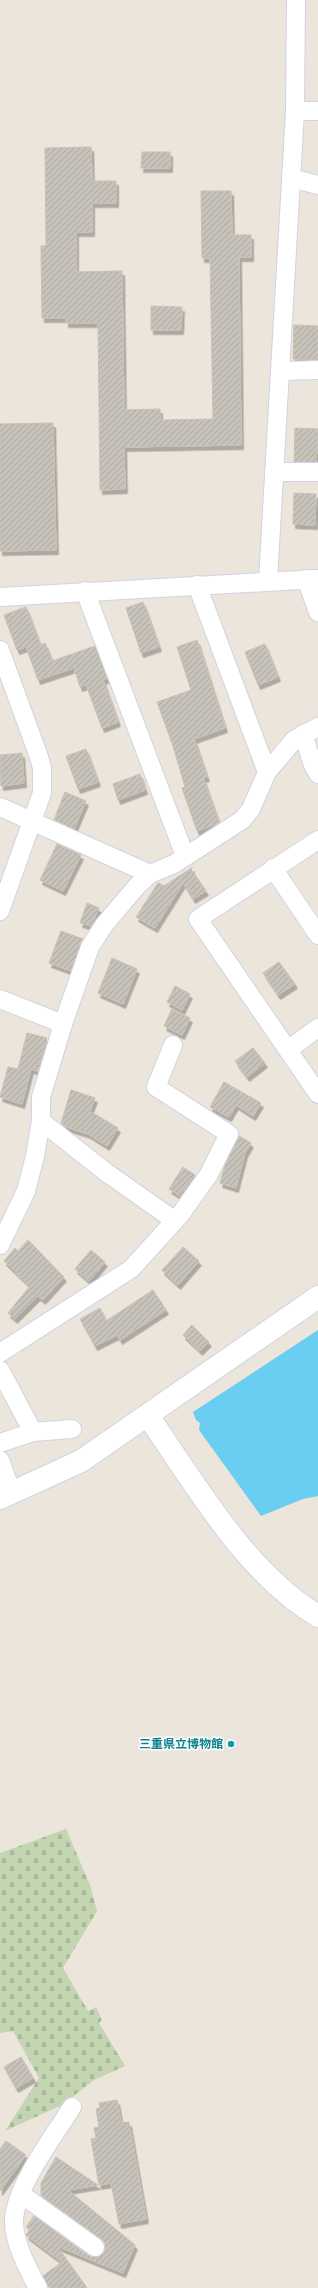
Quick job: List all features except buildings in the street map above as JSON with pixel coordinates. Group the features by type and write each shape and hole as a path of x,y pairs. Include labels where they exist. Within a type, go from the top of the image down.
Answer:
{"street":[{"path":"268,580 295,111 296,0"},
{"path":"295,111 318,111"},
{"path":"291,178 318,185"},
{"path":"280,371 318,370"},
{"path":"274,472 318,472"},
{"path":"0,597 197,584 312,579 318,612"},
{"path":"197,584 267,772"},
{"path":"85,591 185,856"},
{"path":"0,650 42,768 42,793 0,911"},
{"path":"0,1245 26,1191 41,1121 41,1097 63,1024 90,947 104,925 137,886 150,874 174,864 242,820 251,809 267,772 294,740 310,730 313,765 318,774"},
{"path":"0,807 150,874"},
{"path":"318,840 273,868 198,919 289,1049 318,1094"},
{"path":"273,868 318,935"},
{"path":"0,999 63,1024"},
{"path":"289,1049 318,1028"},
{"path":"0,1353 131,1269 180,1215 209,1174 229,1134 156,1087 173,1045"},
{"path":"41,1121 107,1173 174,1220"},
{"path":"0,1460 6,1496 81,1461 318,1298"},
{"path":"0,1370 33,1432"},
{"path":"148,1416 231,1534 274,1582 318,1616"},
{"path":"0,1443 33,1432 72,1429"},
{"path":"38,2288 7,2221 24,2185 72,2107"},
{"path":"21,2194 95,2246"}],"green space":[{"path":"66,1829 90,1885 97,1911 63,1968 88,2011 96,2007 102,2020 99,2023 125,2066 94,2080 62,2105 5,2131 39,2078 13,2031 0,2033 0,1853"}],"water":[{"path":"318,1330 318,1496 303,1499 261,1516 199,1430 200,1423 196,1420 193,1412"}],"place":[{"name":"三重県立博物館","path":"231,1744"}]}
